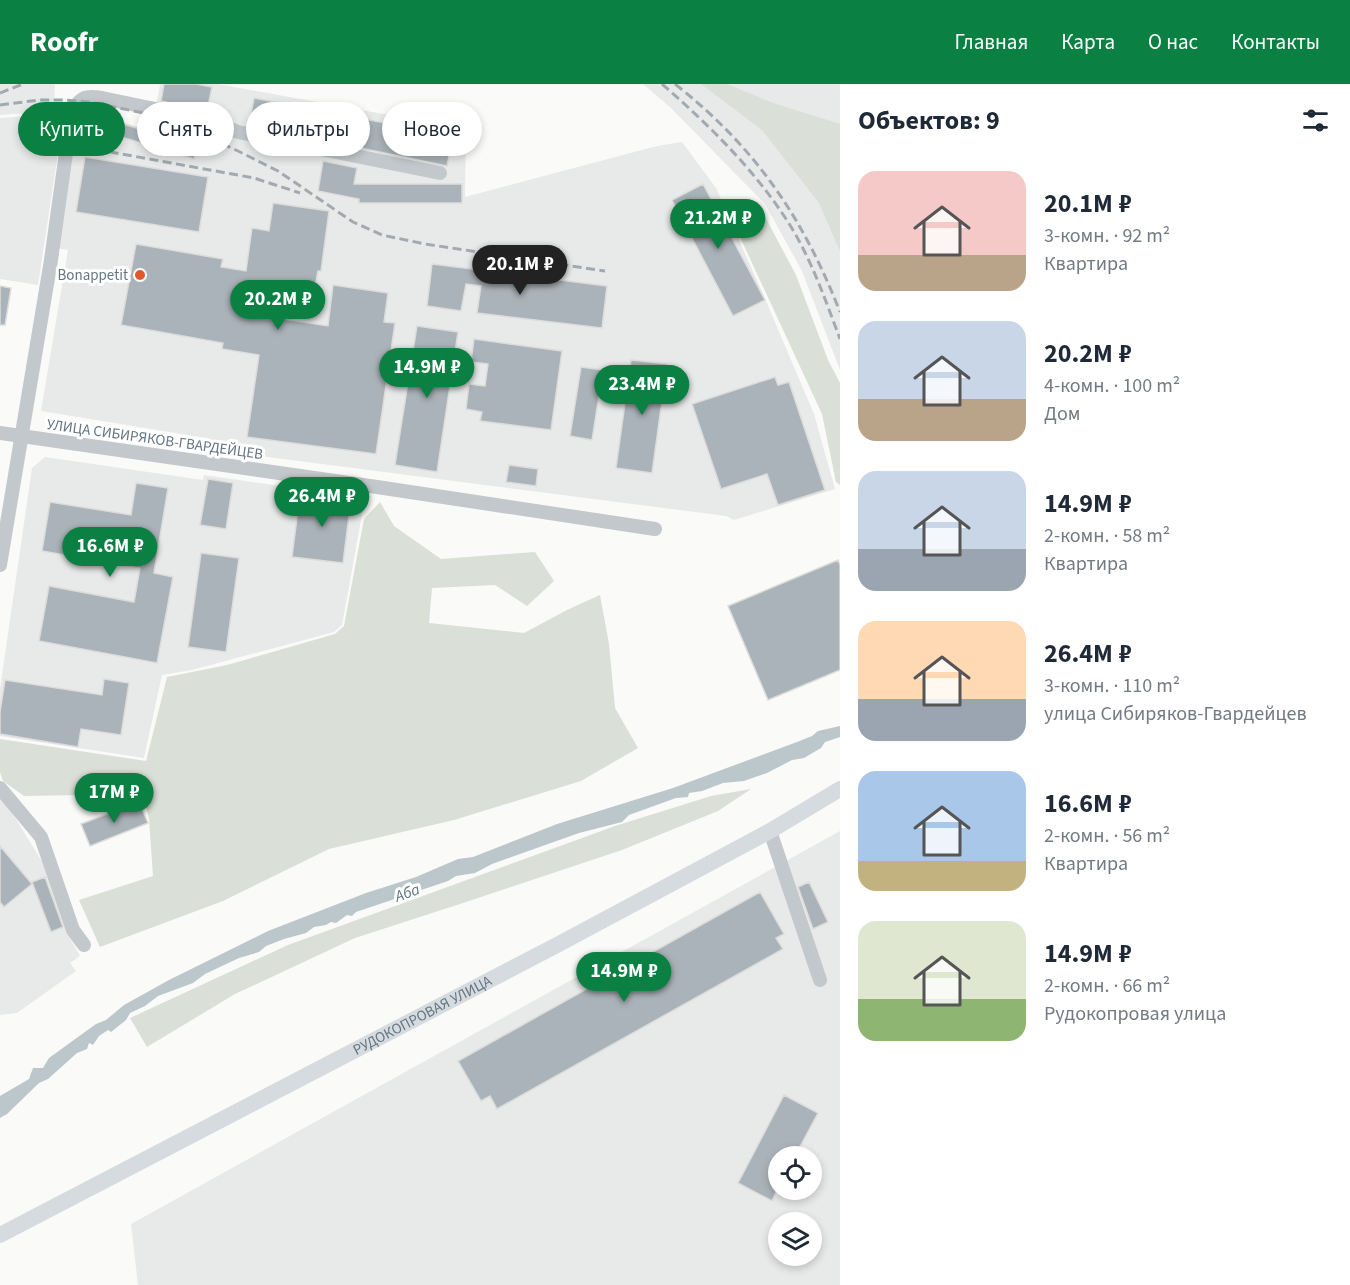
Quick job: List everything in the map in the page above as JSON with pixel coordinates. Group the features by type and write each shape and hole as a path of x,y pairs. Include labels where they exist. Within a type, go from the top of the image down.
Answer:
{"main road":[{"name":"РУДОКОПРОВАЯ УЛИЦА","path":"0,1235 536,956 770,831 840,789"}],"street":[{"path":"0,565 51,260 72,110 79,101 88,96 102,98 208,120 238,132 440,172"},
{"name":"УЛИЦА СИБИРЯКОВ-ГВАРДЕЙЦЕВ","path":"0,433 655,529"},
{"path":"0,788 41,837 73,930 84,945"},
{"path":"770,831 820,980"}],"shaded area":[{"path":"0,84 55,84 54,102 18,102 18,114 0,115"},
{"path":"160,84 218,84 317,102 246,102 246,156 370,156 370,112 382,114 382,156 466,156 465,197 657,146 682,142 716,188 766,301 814,414 835,489 734,520 726,516 205,449 206,438 41,411 68,250 57,248 72,156 125,156 125,123 137,127 137,156 234,156 234,102 157,102"},
{"path":"643,84 840,84 840,370 802,271 765,204 671,108"},
{"path":"701,84 727,84 773,103 840,124 840,251 819,203 762,130"},
{"path":"18,117 18,156 58,156 38,285 0,279 0,118"},
{"path":"745,208 761,209 796,275 828,360 840,383 840,485 836,482 822,414 733,222"},
{"path":"45,457 203,480 204,475 365,498 342,625 334,632 192,670 162,675 144,758 0,736 0,689 32,468"},
{"path":"380,502 394,526 441,559 535,552 554,581 527,606 495,585 432,588 429,623 524,633 600,595 609,644 615,708 638,748 581,781 454,820 329,849 223,901 100,947 79,900 153,876 149,819 143,791 24,796 3,781 0,772 0,739 146,761 167,677 227,665 335,634 344,626 364,519"},
{"path":"751,789 718,811 622,850 355,938 235,994 147,1047 130,1018 288,945 615,826 711,796"},
{"path":"0,793 49,873 71,940 80,956 70,963 76,971 17,1013 0,1015"},
{"path":"840,831 840,1285 138,1285 131,1224"}],"water":[{"name":"Аба","path":"840,726 840,737 825,742 821,748 804,758 792,760 767,773 744,781 723,783 689,793 688,797 676,798 629,815 622,822 579,833 492,864 475,873 456,876 448,881 356,912 352,916 347,915 336,923 331,922 314,927 306,933 284,939 266,946 259,952 239,958 205,974 193,983 158,996 145,1006 130,1013 126,1020 111,1032 108,1030 99,1036 93,1045 89,1043 87,1049 77,1053 48,1079 39,1083 0,1118 0,1096 29,1079 33,1068 43,1068 49,1058 96,1024 106,1020 124,1005 169,980 268,931 366,893 416,877 458,859 473,857 557,824 673,788 797,742 818,731"}],"building":[{"path":"164,84 196,84 212,87 209,102 161,101"},
{"path":"254,98 275,102 253,102"},
{"path":"370,120 382,122 382,153 370,150"},
{"path":"125,125 137,128 137,142 125,138"},
{"path":"399,156 449,156 447,166"},
{"path":"85,157 208,177 199,232 76,212"},
{"path":"323,161 357,168 354,184 462,184 462,203 359,203 359,199 318,191"},
{"path":"703,184 765,300 733,316 672,200"},
{"path":"273,203 329,211 321,271 318,271 312,303 254,294 251,314 328,326 333,285 388,293 384,322 395,323 376,454 247,437 259,355 222,349 223,343 121,325 136,244 223,259 221,267 246,271 252,228 269,231"},
{"path":"432,264 607,286 602,328 477,313 481,286 466,284 461,311 427,306"},
{"path":"0,286 11,288 5,325 0,325"},
{"path":"417,326 458,332 437,472 395,465"},
{"path":"474,339 562,351 551,430 480,421 482,412 466,409 469,384 485,386 488,364 471,362"},
{"path":"631,360 667,364 652,473 616,468"},
{"path":"581,367 603,370 592,440 570,436"},
{"path":"775,377 778,385 789,382 825,490 778,505 767,474 721,489 692,404"},
{"path":"509,465 538,469 536,486 506,482"},
{"path":"208,479 233,483 226,529 200,525"},
{"path":"136,483 168,488 154,573 173,577 157,663 39,641 49,586 134,602 140,568 42,551 50,502 131,515"},
{"path":"300,494 351,500 343,563 292,557"},
{"path":"201,553 239,558 226,652 188,647"},
{"path":"838,560 840,565 840,670 768,700 728,606"},
{"path":"104,679 129,683 121,735 81,729 78,747 0,734 0,712 5,680 102,695"},
{"path":"139,802 148,823 90,846 81,824"},
{"path":"0,846 32,884 4,907 0,902"},
{"path":"45,877 63,927 51,932 32,882"},
{"path":"809,882 828,922 813,929 798,887"},
{"path":"760,892 784,934 776,938 783,949 497,1109 490,1096 481,1101 458,1061"},
{"path":"784,1095 818,1113 800,1146 768,1146 768,1199 738,1183"}],"railway":[{"path":"0,93 23,84"},
{"path":"662,84 730,148 775,203 804,250 840,339"},
{"path":"675,84 729,133 774,186 810,245 840,312"},
{"path":"0,105 39,100 64,100 89,102 144,113 191,129 278,171 353,222 382,235 425,244 605,271"},
{"path":"125,155 254,178 300,193"}],"place":[{"name":"Bonappetit","path":"140,275"}]}
